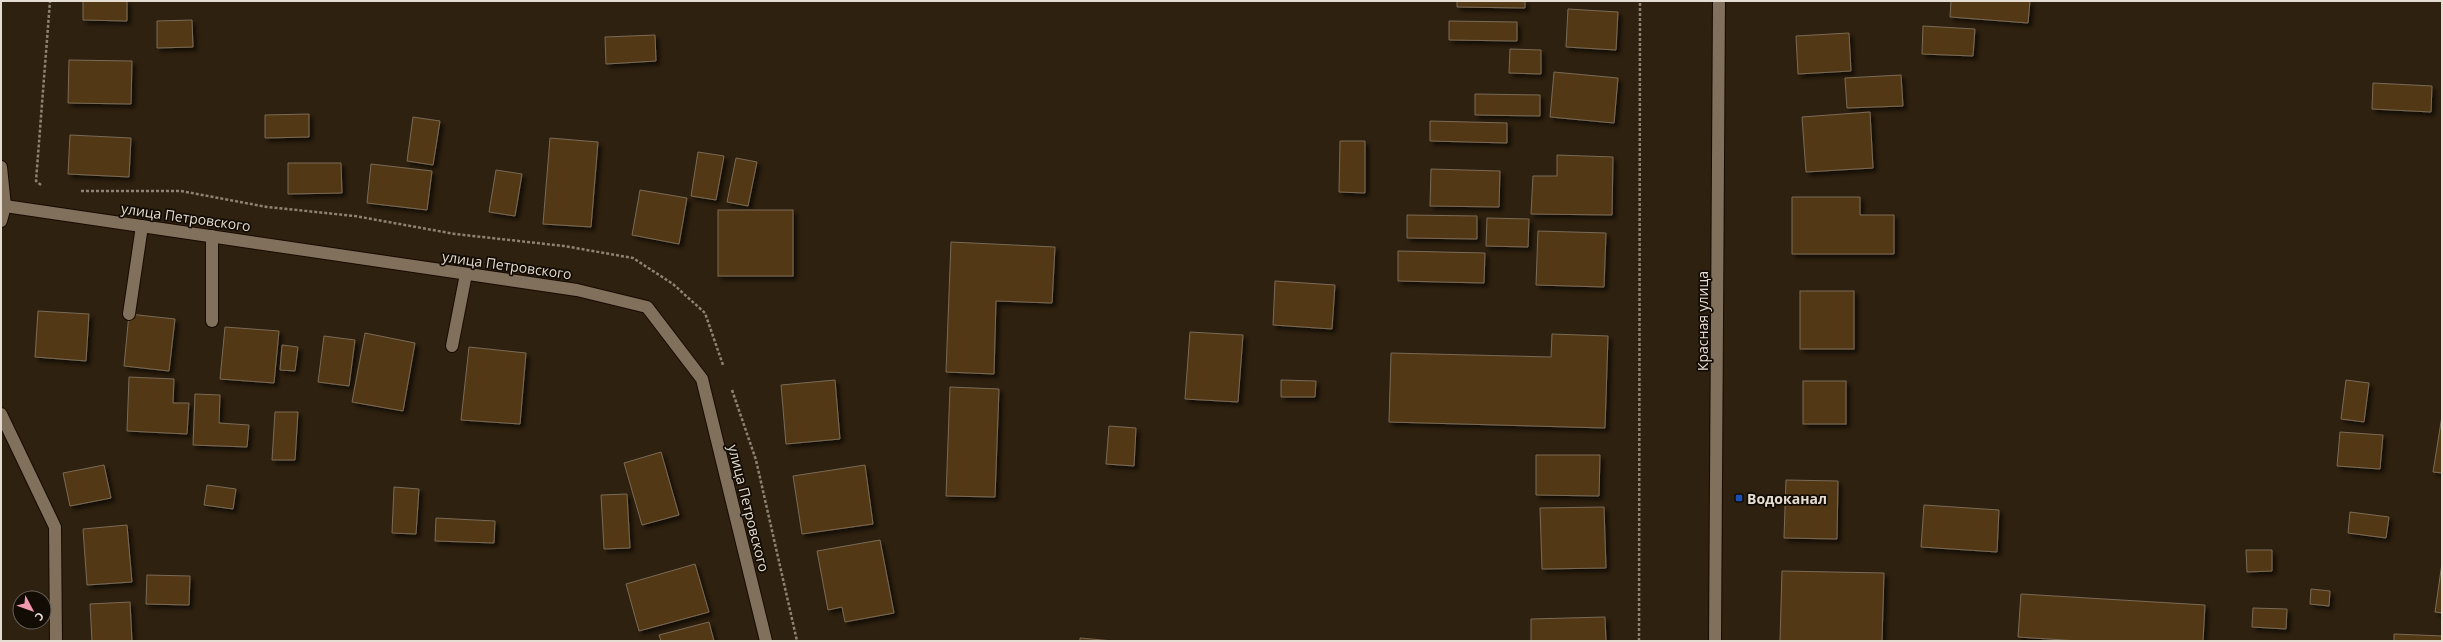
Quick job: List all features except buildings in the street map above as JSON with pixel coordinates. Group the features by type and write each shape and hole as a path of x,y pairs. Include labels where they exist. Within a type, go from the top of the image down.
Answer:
{"street":[{"name":"Красная улица","path":"1715,641 1719,1"},
{"path":"1,167 5,206 1,221"},
{"name":"улица Петровского","path":"5,206 577,290 647,307 702,378 766,641"},
{"path":"129,314 142,226"},
{"path":"212,236 212,321"},
{"path":"452,346 466,274"},
{"path":"1,414 55,527 56,641"}],"path":[{"path":"1639,641 1640,1"}],"place":[{"name":"Водоканал","path":"1739,498"}]}
